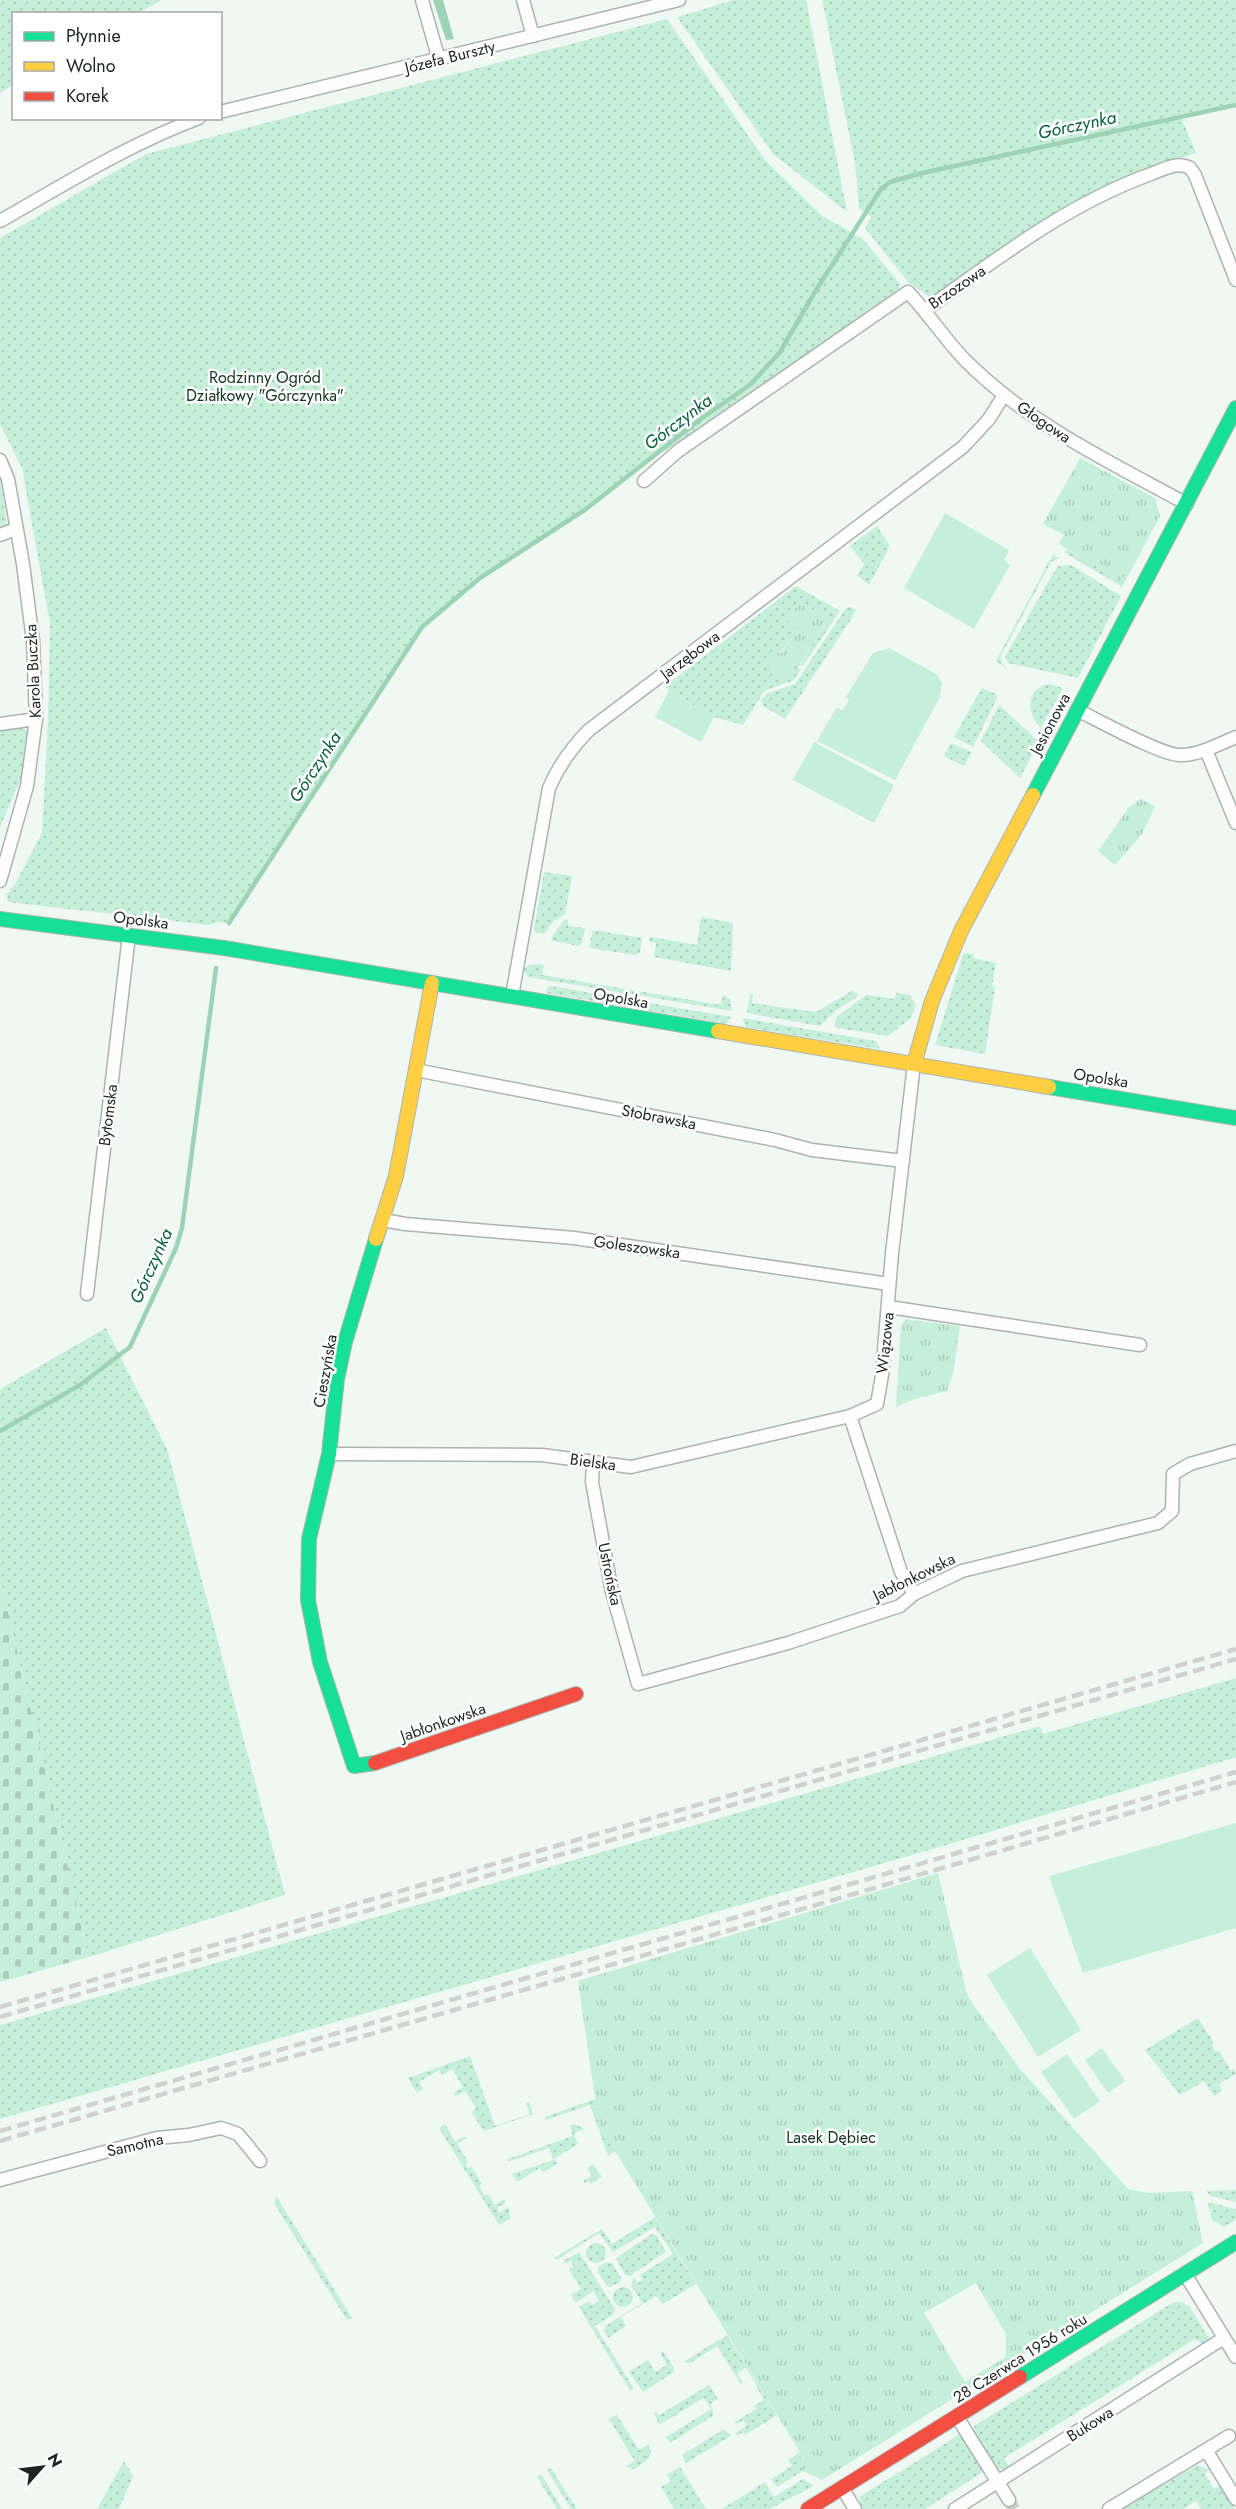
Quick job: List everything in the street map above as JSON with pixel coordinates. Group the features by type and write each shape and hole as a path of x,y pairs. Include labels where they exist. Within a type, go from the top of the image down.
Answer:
{"street":[{"path":"422,0 439,60"},
{"path":"523,0 533,36"},
{"name":"Józefa Burszty","path":"222,112 672,1"},
{"path":"0,221 108,160 165,131 194,120"},
{"name":"Brzozowa","path":"644,481 678,451 908,292 925,310 1028,237 1082,204 1123,184 1177,164 1190,168 1195,175 1236,280"},
{"name":"Głogowa","path":"925,310 964,359 1004,395 1075,443 1187,504"},
{"name":"Jarzębowa","path":"512,996 546,798 555,773 573,746 590,730 963,447 989,419 1004,395"},
{"name":"Jesionowa","path":"914,1064 932,1001 950,954 1033,791 1236,408"},
{"name":"Karola Buczka","path":"0,460 8,479 23,564 33,641 36,719 36,733 27,786 0,881"},
{"path":"0,535 16,529"},
{"path":"1077,710 1158,749 1179,755 1206,750 1236,737"},
{"path":"0,724 36,719"},
{"path":"1206,750 1236,823"},
{"name":"Opolska","path":"0,920 224,948 1236,1118"},
{"name":"Bytomska","path":"87,1294 129,935"},
{"name":"Cieszyńska","path":"354,1766 320,1662 308,1599 309,1539 329,1454 337,1379 345,1342 396,1176 432,982"},
{"name":"Wiązowa","path":"850,1416 877,1404 914,1064"},
{"name":"Stobrawska","path":"416,1070 775,1140 812,1150 903,1161"},
{"name":"Goleszowska","path":"383,1220 405,1224 574,1238 889,1284"},
{"path":"889,1307 1140,1345"},
{"path":"850,1416 901,1572 914,1594"},
{"name":"Bielska","path":"329,1454 542,1455 631,1467 850,1416"},
{"name":"Jabłonkowska","path":"638,1684 800,1639 900,1606 914,1594 962,1571 1158,1523 1167,1518 1172,1511 1173,1474 1190,1464 1236,1451"},
{"name":"Ustrońska","path":"593,1462 592,1482 612,1592 638,1684"},
{"name":"Jabłonkowska","path":"354,1766 367,1766 576,1694"},
{"name":"Samotna","path":"0,2180 157,2138 189,2135 221,2128 238,2134 260,2160"},
{"name":"28 Czerwca 1956 roku","path":"808,2509 1236,2242"},
{"path":"1185,2274 1236,2357"},
{"name":"Bukowa","path":"955,2509 1224,2338"},
{"path":"957,2417 1009,2500"},
{"path":"1109,2509 1229,2436"},
{"path":"1206,2450 1236,2499"},
{"path":"842,2488 855,2509"},
{"name":"28 Czerwca 1956 roku","path":"802,2509 820,2501"}],"green space":[{"path":"0,0 162,0 140,12 12,12 12,86 0,93"},
{"path":"734,0 806,0 847,212 773,154 677,17"},
{"path":"822,0 1236,0 1236,105 1181,117 1196,153 1122,179 1080,198 1022,233 931,298 909,283 865,228 871,217 859,208 855,163"},
{"name":"Rodzinny Ogród Działkowy \"Górczynka\"","path":"667,19 765,160 822,216 863,239 900,284 899,289 678,444 654,456 586,509 480,578 422,627 229,923 217,922 208,925 8,902 6,895 15,884 42,833 50,624 22,468 0,424 0,238 146,154"},
{"path":"1080,458 1155,498 1160,516 1128,576 1116,578 1059,544 1064,535 1043,524"},
{"path":"0,475 9,540 0,542"},
{"path":"945,513 1009,550 1004,560 1010,565 974,629 904,588"},
{"path":"877,526 890,546 869,585 857,575 864,564 850,546"},
{"path":"1067,549 1116,578 1128,576 1122,587 1065,553"},
{"path":"1053,554 1059,558 1051,562 1001,656 1002,663 1009,670 996,661"},
{"path":"1071,565 1121,596 1078,678 1008,663 1005,657 1055,570 1059,566"},
{"path":"796,586 840,611 803,666 800,665 828,620 801,602 787,619 798,630 780,653 792,677 798,668 801,669 794,680 764,691 743,725 714,717 669,691 665,686"},
{"path":"801,602 828,620 792,677 781,679 769,671 766,660 771,654 781,653 798,630 786,619"},
{"path":"851,607 856,610 853,616 785,719 763,706 761,701 766,694 795,684 846,608"},
{"path":"889,648 936,674 942,683 940,697 895,780 817,741 837,707 842,711 849,700 846,697 873,653"},
{"path":"1048,684 1063,688 1041,728 1033,716 1030,703 1035,691"},
{"path":"982,688 996,694 997,698 973,747 954,737"},
{"path":"669,691 714,717 701,742 655,717"},
{"path":"999,705 1039,742 1020,778 981,741"},
{"path":"14,727 31,732 25,769 0,827 0,729"},
{"path":"814,742 894,785 874,823 793,780"},
{"path":"951,743 971,752 964,766 944,756"},
{"path":"1141,799 1155,806 1142,834 1115,865 1098,851 1129,807"},
{"path":"544,872 572,876 565,914 554,921 544,934 535,932 534,929"},
{"path":"701,917 733,923 731,971 654,957 656,943 649,941 650,937 697,945"},
{"path":"564,920 568,920 568,926 585,928 582,943 579,946 553,941 551,938"},
{"path":"593,930 642,938 640,953 635,955 589,948"},
{"path":"974,954 973,958 996,963 992,986 995,987 985,1054 935,1045 963,955"},
{"path":"529,965 544,965 542,975 721,1005 723,995 730,999 732,1011 528,977 523,969"},
{"path":"551,986 731,1017 726,1024 546,993 547,988"},
{"path":"852,991 858,994 857,997 835,1011 820,1026 747,1013 750,994 753,994 752,1003 816,1012"},
{"path":"896,993 910,995 916,1005 911,1018 888,1036 837,1028 834,1024 838,1016 866,995 895,999"},
{"path":"742,1018 875,1041 879,1049 746,1027"},
{"path":"906,1319 960,1326 953,1374 947,1391 915,1399 896,1407 901,1325"},
{"path":"106,1328 167,1449 285,1895 89,1957 0,1578 0,1389"},
{"path":"0,1578 89,1957 0,1982"},
{"path":"1236,1678 1236,1757 933,1849 0,2119 0,2025 1040,1726 1043,1734"},
{"path":"1236,1823 1236,1928 1083,1973 1049,1876"},
{"name":"Lasek Dębiec","path":"938,1873 966,1991 972,2003 1021,2070 1128,2189 1149,2193 1192,2191 1203,2243 822,2480 803,2471 800,2452 599,2125 578,1981","holes":["976,2283 1006,2334 1006,2357 965,2382 924,2313"]},
{"path":"1030,1948 1081,2030 1038,2057 987,1975"},
{"path":"1198,2018 1214,2043 1212,2045 1216,2052 1219,2051 1231,2071 1234,2069 1236,2074 1219,2084 1222,2091 1214,2096 1204,2081 1180,2095 1145,2050"},
{"path":"1102,2048 1125,2081 1108,2093 1085,2060"},
{"path":"1067,2054 1100,2101 1074,2119 1041,2072"},
{"path":"470,2056 495,2126 530,2114 526,2103 529,2102 533,2114 484,2131 471,2112 476,2108 465,2091 456,2096 454,2093 463,2087 452,2069 443,2075 439,2070 419,2082 423,2089 417,2093 408,2078"},
{"path":"595,2099 599,2125 615,2151 608,2156 590,2105 546,2120 545,2117"},
{"path":"445,2124 455,2142 465,2136 467,2138 457,2144 468,2162 465,2165 468,2168 471,2166 482,2184 479,2186 485,2196 488,2194 495,2205 504,2199 506,2202 497,2208 499,2213 509,2207 510,2219 499,2225 439,2128"},
{"path":"574,2124 585,2129 574,2133 577,2143 581,2142 554,2159 557,2164 543,2172 540,2168 517,2182 512,2174 553,2160 549,2148 508,2162 507,2159 573,2136 570,2125"},
{"path":"593,2164 602,2177 591,2184 589,2181 585,2183 583,2181 592,2176 587,2168"},
{"path":"1236,2190 1236,2202 1211,2196 1206,2191"},
{"path":"276,2196 352,2318 347,2320 274,2203"},
{"path":"1208,2202 1236,2209 1236,2220 1224,2227 1212,2220"},
{"path":"655,2217 696,2284 663,2304 656,2296 621,2317 626,2326 608,2338 604,2331 605,2326 642,2303 631,2285 633,2279 638,2283 642,2280 640,2275 673,2254 655,2227 613,2252 599,2233 558,2259 554,2258 602,2229 612,2244"},
{"path":"652,2234 656,2235 666,2252 630,2276 625,2275 616,2258"},
{"path":"596,2243 603,2246 606,2253 603,2260 596,2263 589,2260 586,2253 589,2246"},
{"path":"579,2252 615,2309 613,2315 595,2326 633,2387 631,2392 579,2307 589,2301 592,2305 599,2301 593,2291 576,2303 571,2295 581,2289 569,2269 574,2266 570,2261 565,2264 563,2261"},
{"path":"607,2262 612,2263 621,2278 620,2282 611,2287 607,2286 598,2272 598,2267"},
{"path":"623,2287 630,2290 633,2297 630,2304 623,2307 616,2304 613,2297 616,2290"},
{"path":"1174,2302 1182,2302 1189,2306 1209,2338 1204,2345 1195,2339 1004,2458 1010,2468 997,2469 975,2433 974,2426"},
{"path":"727,2335 777,2415 745,2435 743,2432 737,2436 735,2433 747,2426 743,2420 735,2425 735,2422 756,2409 754,2406 764,2400 746,2367 737,2373 743,2382 741,2384 717,2346 690,2363 683,2362"},
{"path":"663,2351 674,2368 674,2372 642,2391 629,2372 648,2360 655,2372 667,2365 660,2353"},
{"path":"709,2385 718,2399 710,2404 713,2416 670,2443 666,2437 711,2409 704,2398 659,2425 654,2413 656,2411 659,2415"},
{"path":"617,2415 639,2450 649,2444 651,2452 648,2459 635,2469 625,2467 635,2461 609,2419"},
{"path":"724,2429 731,2436 686,2463 682,2455"},
{"path":"959,2435 965,2437 984,2467 983,2472 925,2509 862,2509 859,2497"},
{"path":"800,2452 803,2471 777,2487 771,2479 792,2466 788,2460"},
{"path":"124,2461 133,2476 119,2509 97,2509"},
{"path":"1198,2465 1210,2470 1204,2473 1214,2489 1221,2485 1235,2509 1201,2509 1196,2501 1183,2509 1122,2509"},
{"path":"680,2467 706,2509 674,2509 661,2487 671,2481 667,2475"},
{"path":"551,2468 577,2509 571,2509 547,2470"},
{"path":"541,2474 562,2509 557,2509 537,2477"},
{"path":"803,2479 814,2486 769,2509 722,2509 765,2482 774,2497"}],"shaded area":[{"path":"433,0 443,0 454,39 446,40"}],"waterway":[{"name":"Górczynka","path":"229,923 422,627 480,578 586,509 702,418 751,384 780,352 816,290 881,189 890,182 922,173 1236,105"},
{"name":"Górczynka","path":"0,1431 80,1385 130,1347 176,1248 182,1228 216,968"}],"tunnel":[{"path":"1009,2500 1014,2509"}],"railway":[{"path":"0,2007 1236,1649"},
{"path":"0,2017 1236,1659"},
{"path":"0,2131 1236,1772"},
{"path":"0,2141 1236,1782"}],"traffic: fast":[{"path":"1033,795 1236,408"},
{"path":"0,919 224,948 718,1031"},
{"path":"1049,1087 1236,1118"},
{"path":"375,1763 354,1766 320,1662 308,1600 309,1539 329,1454 337,1379 345,1342 376,1239"},
{"path":"1020,2377 1236,2242"}],"traffic: slow":[{"path":"914,1064 932,1001 961,931 1033,795"},
{"path":"376,1239 396,1176 432,983"},
{"path":"718,1031 1049,1087"}],"traffic: jam":[{"path":"375,1763 576,1694"},
{"path":"808,2509 1020,2377"}]}
